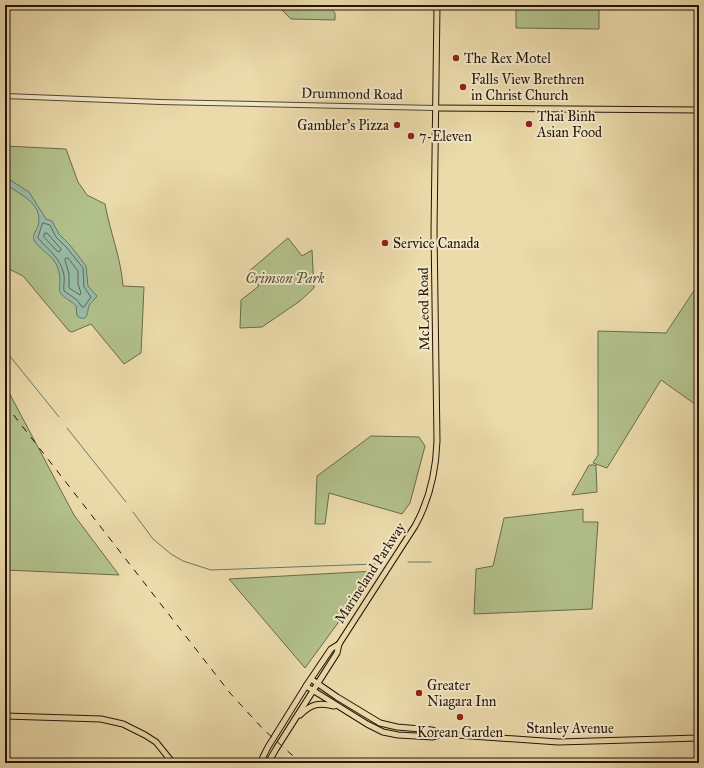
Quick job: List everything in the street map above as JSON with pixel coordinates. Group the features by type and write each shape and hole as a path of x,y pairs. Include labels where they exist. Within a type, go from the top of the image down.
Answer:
{"main road":[{"name":"McLeod Road","path":"421,515 431,489 437,460 434,231 437,5"},
{"name":"Drummond Road","path":"435,108 699,110"},
{"name":"Marineland Parkway","path":"268,763 292,722 337,653 339,644 409,538 421,515"},
{"name":"Marineland Parkway","path":"259,763 306,686 331,649 339,644"},
{"name":"Stanley Avenue","path":"311,679 336,697 380,723 396,727 432,730 442,734 558,742 699,738"},
{"name":"Stanley Avenue","path":"306,686 366,724 383,732 398,735 433,737 442,734"},
{"path":"292,722 303,711 314,704 326,704 338,707"},
{"path":"5,716 101,719 124,724 156,742 174,763"}],"street":[{"name":"Drummond Road","path":"5,96 160,102 435,108"}],"green space":[{"path":"277,5 327,5 335,13 335,20 291,19"},
{"path":"516,5 599,5 599,29 516,28"},
{"path":"5,146 66,149 78,182 87,195 105,204 120,265 123,286 144,287 141,353 124,364 91,324 72,332 69,331 23,276 5,267"},
{"name":"Crimson Park","path":"288,238 302,256 312,250 314,288 300,301 262,327 240,328 241,300 259,286 248,272"},
{"path":"699,283 699,407 661,380 607,468 593,463 598,455 598,331 666,333"},
{"path":"5,385 74,515 119,575 5,570"},
{"path":"371,436 419,437 425,446 410,503 402,514 329,493 325,524 315,524 317,476"},
{"path":"589,465 596,465 597,492 572,495"},
{"path":"583,509 583,522 598,522 592,609 474,614 476,569 493,566 504,518"},
{"path":"376,571 305,668 229,579"}],"water":[{"path":"5,173 10,180 29,192 46,219 52,221 59,234 70,245 86,266 88,286 97,296 90,304 86,317 81,318 77,316 76,306 60,292 60,275 56,264 34,240 34,234 38,226 39,218 37,211 29,200 5,184"}],"waterway":[{"path":"5,350 59,417"},
{"path":"67,428 126,502"},
{"path":"133,512 153,539 171,554 183,561 211,570 375,564"},
{"path":"408,562 431,562"}],"railway":[{"path":"5,404 230,693 264,730 301,763"}],"place":[{"name":"The Rex Motel","path":"456,58"},
{"name":"Falls View Brethren in Christ Church","path":"463,87"},
{"name":"Thai Binh Asian Food","path":"529,124"},
{"name":"Gambler's Pizza","path":"397,125"},
{"name":"7-Eleven","path":"411,136"},
{"name":"Service Canada","path":"385,243"},
{"name":"Greater Niagara Inn","path":"419,693"},
{"name":"Korean Garden","path":"460,717"}]}
